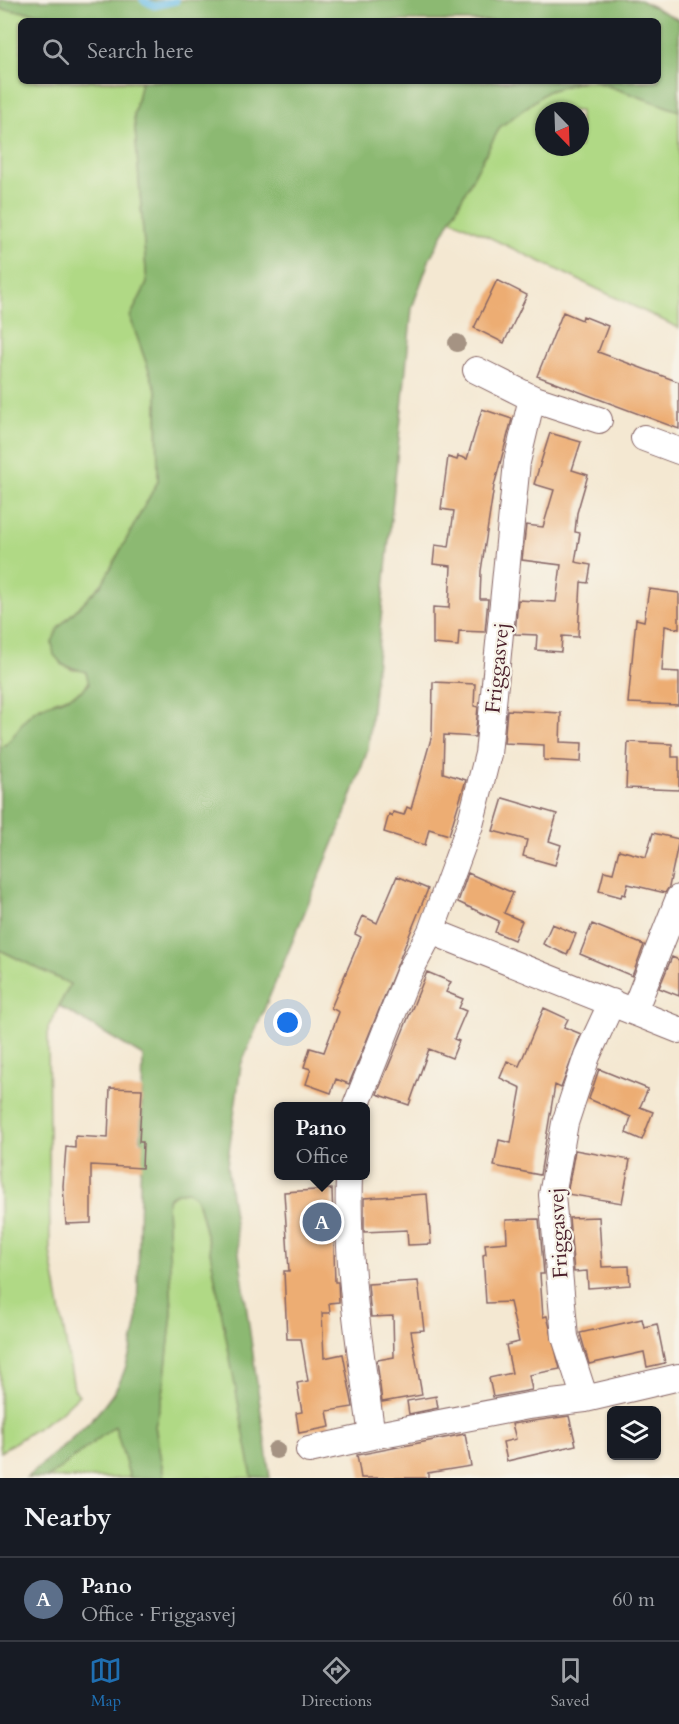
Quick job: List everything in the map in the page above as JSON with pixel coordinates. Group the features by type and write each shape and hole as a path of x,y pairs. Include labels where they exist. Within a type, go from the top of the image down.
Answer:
{"street":[{"path":"476,369 532,398 599,420"},
{"name":"Friggasvej","path":"358,1102 408,975 431,931 470,825 488,754 517,462 532,398"},
{"path":"644,438 679,451"},
{"name":"Friggasvej","path":"585,1399 565,1337 552,1195 565,1123 587,1056 623,1006 679,898"},
{"path":"431,931 679,1030"},
{"path":"349,1180 348,1236 372,1436"},
{"path":"309,1450 528,1406 585,1399 679,1377"}],"green space":[{"path":"0,0 640,0 679,20 679,111 602,84 661,84 661,18 82,18 0,9"},
{"path":"0,9 82,18 18,18 18,84 140,84 134,115 147,283 130,317 157,393 158,481 102,584 59,627 63,665 73,670 84,670 90,680 86,687 32,712 10,740 0,748"},
{"path":"140,84 572,84 548,91 500,127 430,258 412,308 368,749 343,820 241,1065 227,1166 270,1478 252,1477 209,1246 197,1199 188,1191 169,1197 167,1206 172,1313 163,1394 155,1426 164,1478 130,1478 115,1426 47,1478 26,1478 87,1424 108,1400 124,1371 137,1321 143,1056 59,1006 70,984 0,950 0,748 10,740 25,719 34,711 77,693 89,684 86,672 63,665 54,655 52,642 59,627 102,584 158,481 157,393 130,317 147,283 134,115"},
{"path":"572,84 602,84 679,111 679,328 451,219 500,127 548,91"},
{"path":"0,950 70,984 48,1028 50,1251 74,1389 79,1395 59,1414 0,1452"},
{"path":"188,1191 197,1199 209,1246 253,1478 164,1478 155,1426 163,1394 172,1313 167,1206 169,1198 179,1192"},
{"path":"115,1426 130,1478 47,1478"}],"building":[{"path":"497,280 527,295 504,343 474,328"},
{"path":"563,312 582,320 583,316 608,326 598,352 679,382 679,429 537,376"},
{"path":"482,409 512,419 494,486 481,571 480,599 488,599 485,632 459,631 458,646 433,644 433,607 449,608 451,566 433,564 435,545 449,547 454,511 441,509 448,457 457,460 458,456 467,459"},
{"path":"550,433 581,442 572,470 588,475 577,513 575,532 580,533 575,562 591,565 588,583 581,582 578,637 562,636 561,652 536,650 537,635 515,634 518,600 556,602 561,565 522,560 526,525 543,527 554,490 534,484"},
{"path":"649,589 679,593 679,629 665,626 662,671 679,672 679,705 628,703 636,619 644,621"},
{"path":"433,682 475,684 474,706 478,707 475,737 444,735 443,773 466,780 449,835 429,829 425,845 384,832 389,814 392,816 393,812 404,815 407,807 411,809 432,735"},
{"path":"507,710 561,713 560,742 582,743 581,762 544,760 544,745 504,743"},
{"path":"628,742 672,744 672,757 679,757 679,790 626,788"},
{"path":"503,798 557,814 549,841 561,845 555,865 523,856 527,840 493,831"},
{"path":"653,833 679,839 669,887 665,893 628,884 625,895 622,894 621,897 599,891 604,871 613,873 619,850 646,857"},
{"path":"468,873 513,893 504,913 522,921 514,940 495,932 499,921 458,902"},
{"path":"397,876 428,889 349,1084 336,1079 331,1093 306,1084 311,1069 304,1067 310,1048 324,1052 339,1012 331,1008 361,937 355,934 363,916 377,923"},
{"path":"552,924 576,934 567,955 543,944"},
{"path":"592,924 644,945 632,976 580,954"},
{"path":"672,957 679,960 679,996 659,988"},
{"path":"427,972 451,982 446,992 463,999 459,1008 466,1011 454,1039 459,1041 452,1058 429,1049 409,1105 377,1094"},
{"path":"544,1008 568,1019 564,1027 581,1034 561,1088 555,1085 540,1175 494,1166 499,1140 511,1143 521,1088 500,1078 507,1061 519,1066"},
{"path":"599,1069 648,1089 640,1107 653,1112 642,1140 626,1133 631,1117 589,1099"},
{"path":"110,1088 142,1089 139,1142 143,1142 142,1168 91,1165 91,1223 66,1224 63,1186 66,1147 75,1148 75,1136 108,1138"},
{"path":"575,1150 630,1160 622,1203 567,1194"},
{"path":"332,1189 335,1282 338,1282 339,1302 329,1303 330,1313 322,1313 324,1358 343,1354 353,1407 327,1411 330,1427 299,1433 296,1413 302,1412 297,1383 308,1381 301,1339 287,1339 284,1271 289,1271 284,1192"},
{"path":"427,1194 431,1244 408,1245 407,1230 364,1232 364,1198"},
{"path":"599,1217 602,1267 629,1266 630,1285 588,1288 587,1271 574,1272 569,1218"},
{"path":"539,1219 544,1274 540,1274 543,1317 547,1316 560,1369 529,1375 532,1390 493,1397 489,1378 512,1373 506,1345 519,1342 510,1302 486,1303 483,1255 486,1254 485,1244 507,1242 506,1220"},
{"path":"418,1281 424,1330 411,1331 422,1395 382,1402 377,1360 394,1357 393,1316 371,1317 368,1284"},
{"path":"642,1319 644,1327 657,1324 665,1363 647,1367 644,1352 589,1364 580,1333"},
{"path":"436,1396 438,1408 409,1414 407,1401"},
{"path":"569,1416 576,1445 507,1461 503,1442 516,1439 512,1424"},
{"path":"465,1434 471,1466 428,1473 428,1478 361,1478 357,1455"}],"waterway":[{"path":"143,0 154,6 176,1"}],"place":[{"name":"Pano","path":"322,1222"}]}
